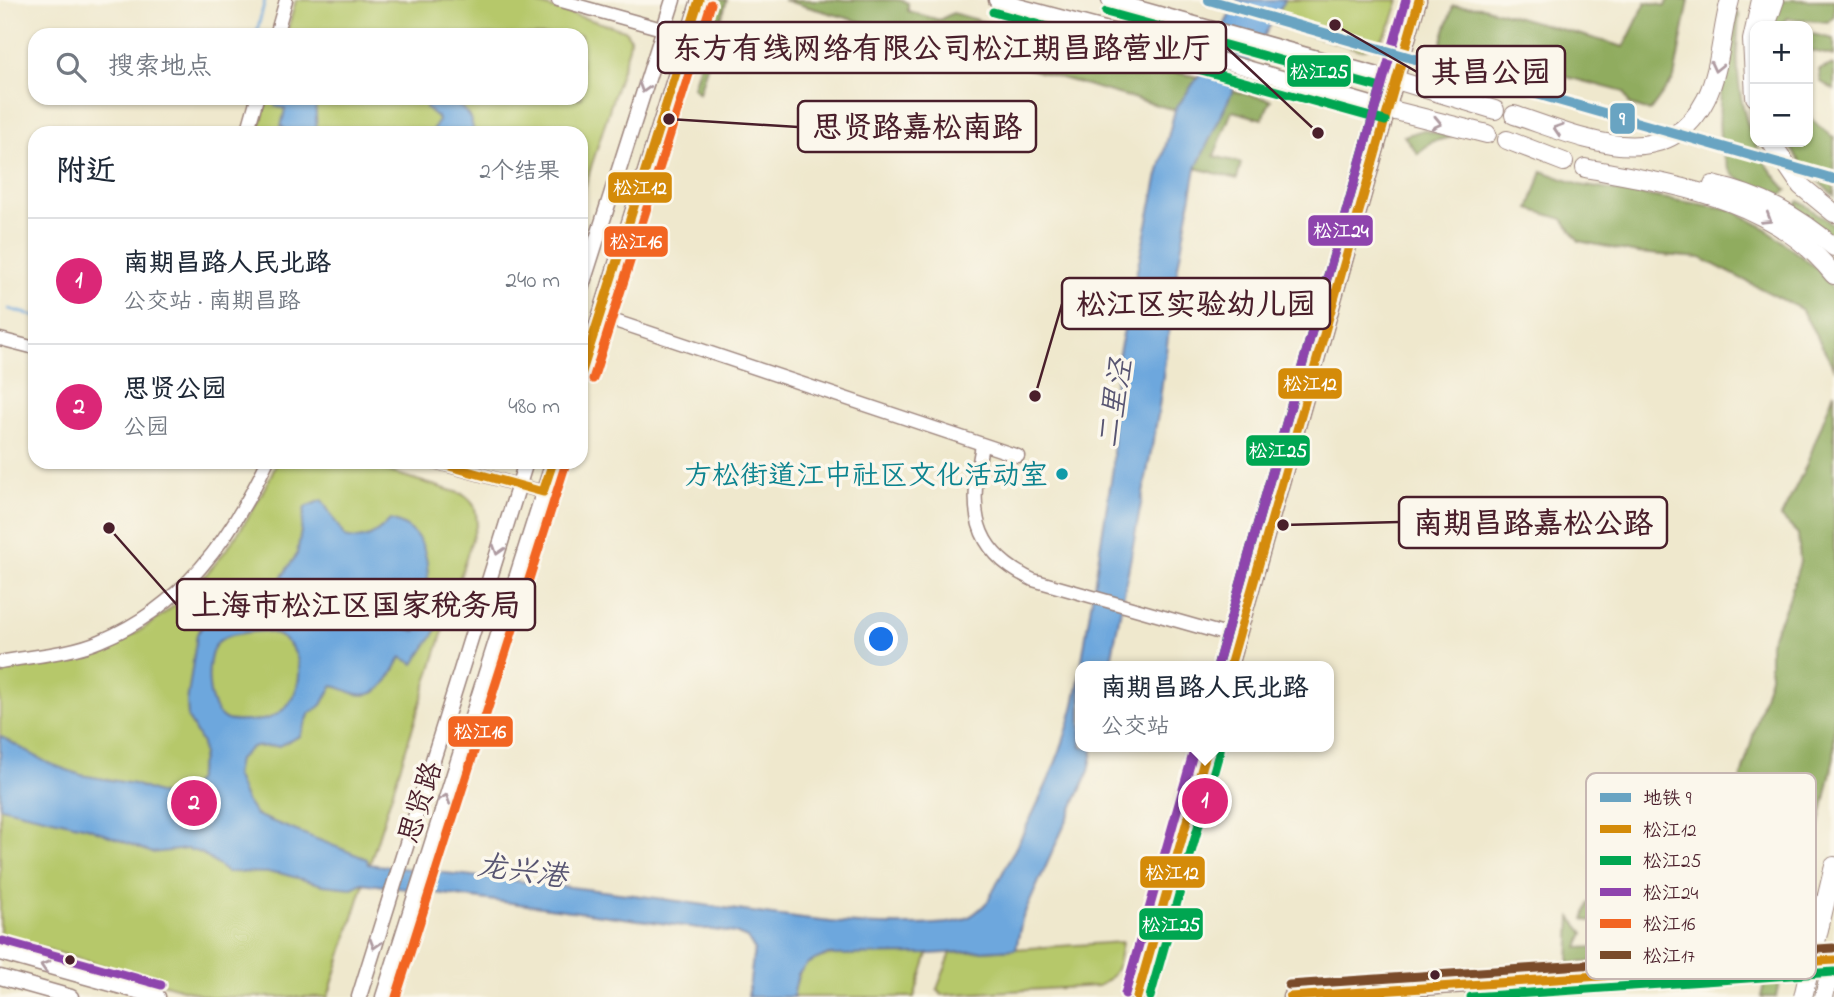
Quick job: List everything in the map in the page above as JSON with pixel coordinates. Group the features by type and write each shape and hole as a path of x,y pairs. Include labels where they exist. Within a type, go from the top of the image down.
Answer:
{"highway":[{"path":"1514,115 1620,147 1659,142 1678,131 1695,116 1706,99 1730,0"},
{"path":"1754,84 1752,40 1761,0"},
{"path":"1768,21 1775,0"},
{"path":"1396,80 1494,110"},
{"path":"1388,109 1487,134"},
{"path":"1507,139 1563,162"},
{"path":"1774,147 1801,186 1834,213"},
{"path":"1786,147 1809,178 1834,200"},
{"path":"1834,247 1802,221 1768,200 1741,191 1679,177 1585,168 1677,185 1736,203 1785,230 1808,248 1834,275"},
{"path":"1816,941 1834,866"},
{"path":"1824,997 1834,954"},
{"path":"1802,997 1806,979"}],"main road":[{"path":"588,267 673,0"},
{"path":"588,353 699,0"},
{"path":"996,0 1206,55 1388,109"},
{"path":"1109,0 1396,80"},
{"path":"1231,661 1419,0"},
{"name":"思贤路","path":"359,997 524,469"},
{"name":"思贤路","path":"383,997 551,469"},
{"path":"1137,997 1207,752"},
{"path":"0,953 158,997"},
{"path":"1816,961 1834,960"},
{"path":"0,977 71,997"},
{"path":"1290,997 1586,977"}],"street":[{"path":"278,28 286,0"},
{"path":"558,0 663,29"},
{"path":"249,126 255,105"},
{"path":"600,316 1018,456"},
{"path":"0,339 28,346"},
{"path":"982,445 976,478 975,517 984,542 1008,569 1033,580 1238,638"},
{"path":"0,662 99,642 170,600 215,553 249,500 264,469"},
{"path":"460,469 543,492"}],"green space":[{"path":"296,0 524,0 625,30 630,38 588,177 588,126 260,126 266,105 588,105 588,28 288,28"},
{"path":"719,0 727,0 699,93 693,87"},
{"path":"783,0 899,0 908,3 908,11 939,20 953,13 1014,30 1018,39 1039,46 1056,38 1088,53 1094,50 1101,57 1198,77 1175,110"},
{"path":"1283,0 1399,0 1382,38 1361,50 1274,24"},
{"path":"1669,0 1689,0 1674,78 1650,111 1630,105 1624,92 1480,54 1474,58 1461,57 1453,63 1436,59 1453,6 1483,7 1624,47 1646,2 1665,6"},
{"path":"1778,0 1834,0 1834,17 1828,22 1787,18 1784,21 1772,21"},
{"path":"1732,12 1739,14 1737,62 1743,108 1750,130 1750,147 1757,147 1771,171 1787,190 1782,195 1737,178 1725,159 1720,141 1719,119"},
{"path":"1813,34 1834,39 1834,56 1813,51"},
{"path":"1834,66 1834,90 1821,82 1819,70"},
{"path":"1232,91 1271,100 1262,119 1232,111 1214,156 1241,163 1237,179 1196,168"},
{"path":"1813,121 1834,138 1834,196 1803,166 1790,147 1813,147"},
{"path":"1423,130 1452,137 1431,142 1418,154 1404,136"},
{"path":"1542,171 1580,185 1730,209 1762,226 1816,268 1834,291 1834,367 1801,309 1701,258 1637,253 1579,241 1563,219 1529,209"},
{"path":"1799,201 1834,225 1834,242 1794,207"},
{"path":"1834,392 1834,757 1816,842 1816,773 1742,773 1770,676 1770,642 1788,602 1800,562 1798,534 1781,517 1806,466"},
{"path":"274,469 381,469 462,494 472,503 477,518 328,997 210,997 0,936 0,670 74,661 109,648 141,630 170,609 221,557 261,495"},
{"path":"1571,917 1584,933 1578,948 1586,948 1586,962 1569,963"},
{"path":"1122,942 1114,973 1098,986 942,995 937,989 951,953"},
{"path":"848,953 928,954 914,997 793,997 801,970 818,958"},
{"path":"1779,983 1776,997 1761,997 1764,984"}],"water":[{"name":"二里泾","path":"1237,0 1285,0 1235,86 1196,168 1175,283 1158,415 1111,661 1082,661 1113,468 1113,412 1118,357 1175,110 1198,77"},
{"path":"315,105 317,126 281,126 285,109 275,106"},
{"path":"426,105 458,105 469,116 472,126 435,126 437,117 426,108"},
{"path":"322,500 345,537 358,539 370,536 390,520 402,524 412,531 424,548 428,570 427,593 410,586 392,594 388,607 395,625 416,631 425,619 437,615 442,622 414,664 401,657 388,680 377,691 362,695 332,686 322,705 310,713 300,736 279,746 252,747 238,760 235,775 246,801 256,815 367,859 368,864 589,889 840,923 912,925 954,922 970,916 988,901 1045,788 1057,759 1075,699 1075,752 1093,752 1089,771 1022,919 1016,949 928,954 826,955 808,963 798,974 793,997 748,997 754,949 747,938 735,933 362,883 352,888 323,885 279,873 227,872 201,853 187,849 152,853 87,827 0,807 0,736 48,763 81,775 134,784 168,797 183,794 196,781 203,755 202,744 188,718 187,702 197,634 211,614 269,596 297,554 305,507","holes":["264,631 281,638 293,649 298,664 298,680 293,696 283,709 268,718 249,721 229,721 220,715 211,696 209,672 213,650 221,639"]}],"waterway":[{"path":"258,28 265,0"},
{"path":"9,309 28,314"}],"metro line":[{"name":"9","path":"1209,0 1834,179"}],"transit line":[{"name":"松江12","path":"588,353 699,0"},
{"name":"松江24","path":"1219,661 1406,0"},
{"name":"松江12","path":"1231,661 1419,0"},
{"name":"松江16","path":"593,379 711,4"},
{"name":"松江25","path":"993,12 1385,121"},
{"name":"松江25","path":"1106,12 1381,88 1219,661"},
{"name":"松江12","path":"460,469 543,492 551,469"},
{"name":"松江16","path":"396,997 564,469"},
{"name":"松江24","path":"1125,994 1194,752"},
{"name":"松江12","path":"1137,997 1207,752"},
{"name":"松江25","path":"1150,997 1219,752"},
{"name":"松江24","path":"3,941 161,985"},
{"name":"松江17","path":"1816,949 1833,948"},
{"name":"松江12","path":"1816,961 1834,960"},
{"name":"松江17","path":"1289,985 1586,965"},
{"name":"松江25","path":"1816,973 1834,972"},
{"name":"松江12","path":"1290,997 1586,977"},
{"name":"松江25","path":"1471,997 1732,979"}],"place":[{"name":"其昌公园","path":"1335,25"},
{"name":"思贤路嘉松南路","path":"669,119"},
{"name":"东方有线网络有限公司松江期昌路营业厅","path":"1318,133"},
{"name":"松江区实验幼儿园","path":"1035,396"},
{"name":"方松街道江中社区文化活动室","path":"1062,474"},
{"name":"南期昌路嘉松公路","path":"1283,525"},
{"name":"上海市松江区国家税务局","path":"109,528"},
{"name":"南期昌路人民北路","path":"1205,801"},
{"name":"思贤公园","path":"194,803"}],"water label":[{"name":"龙兴港","path":"522,870"}]}
